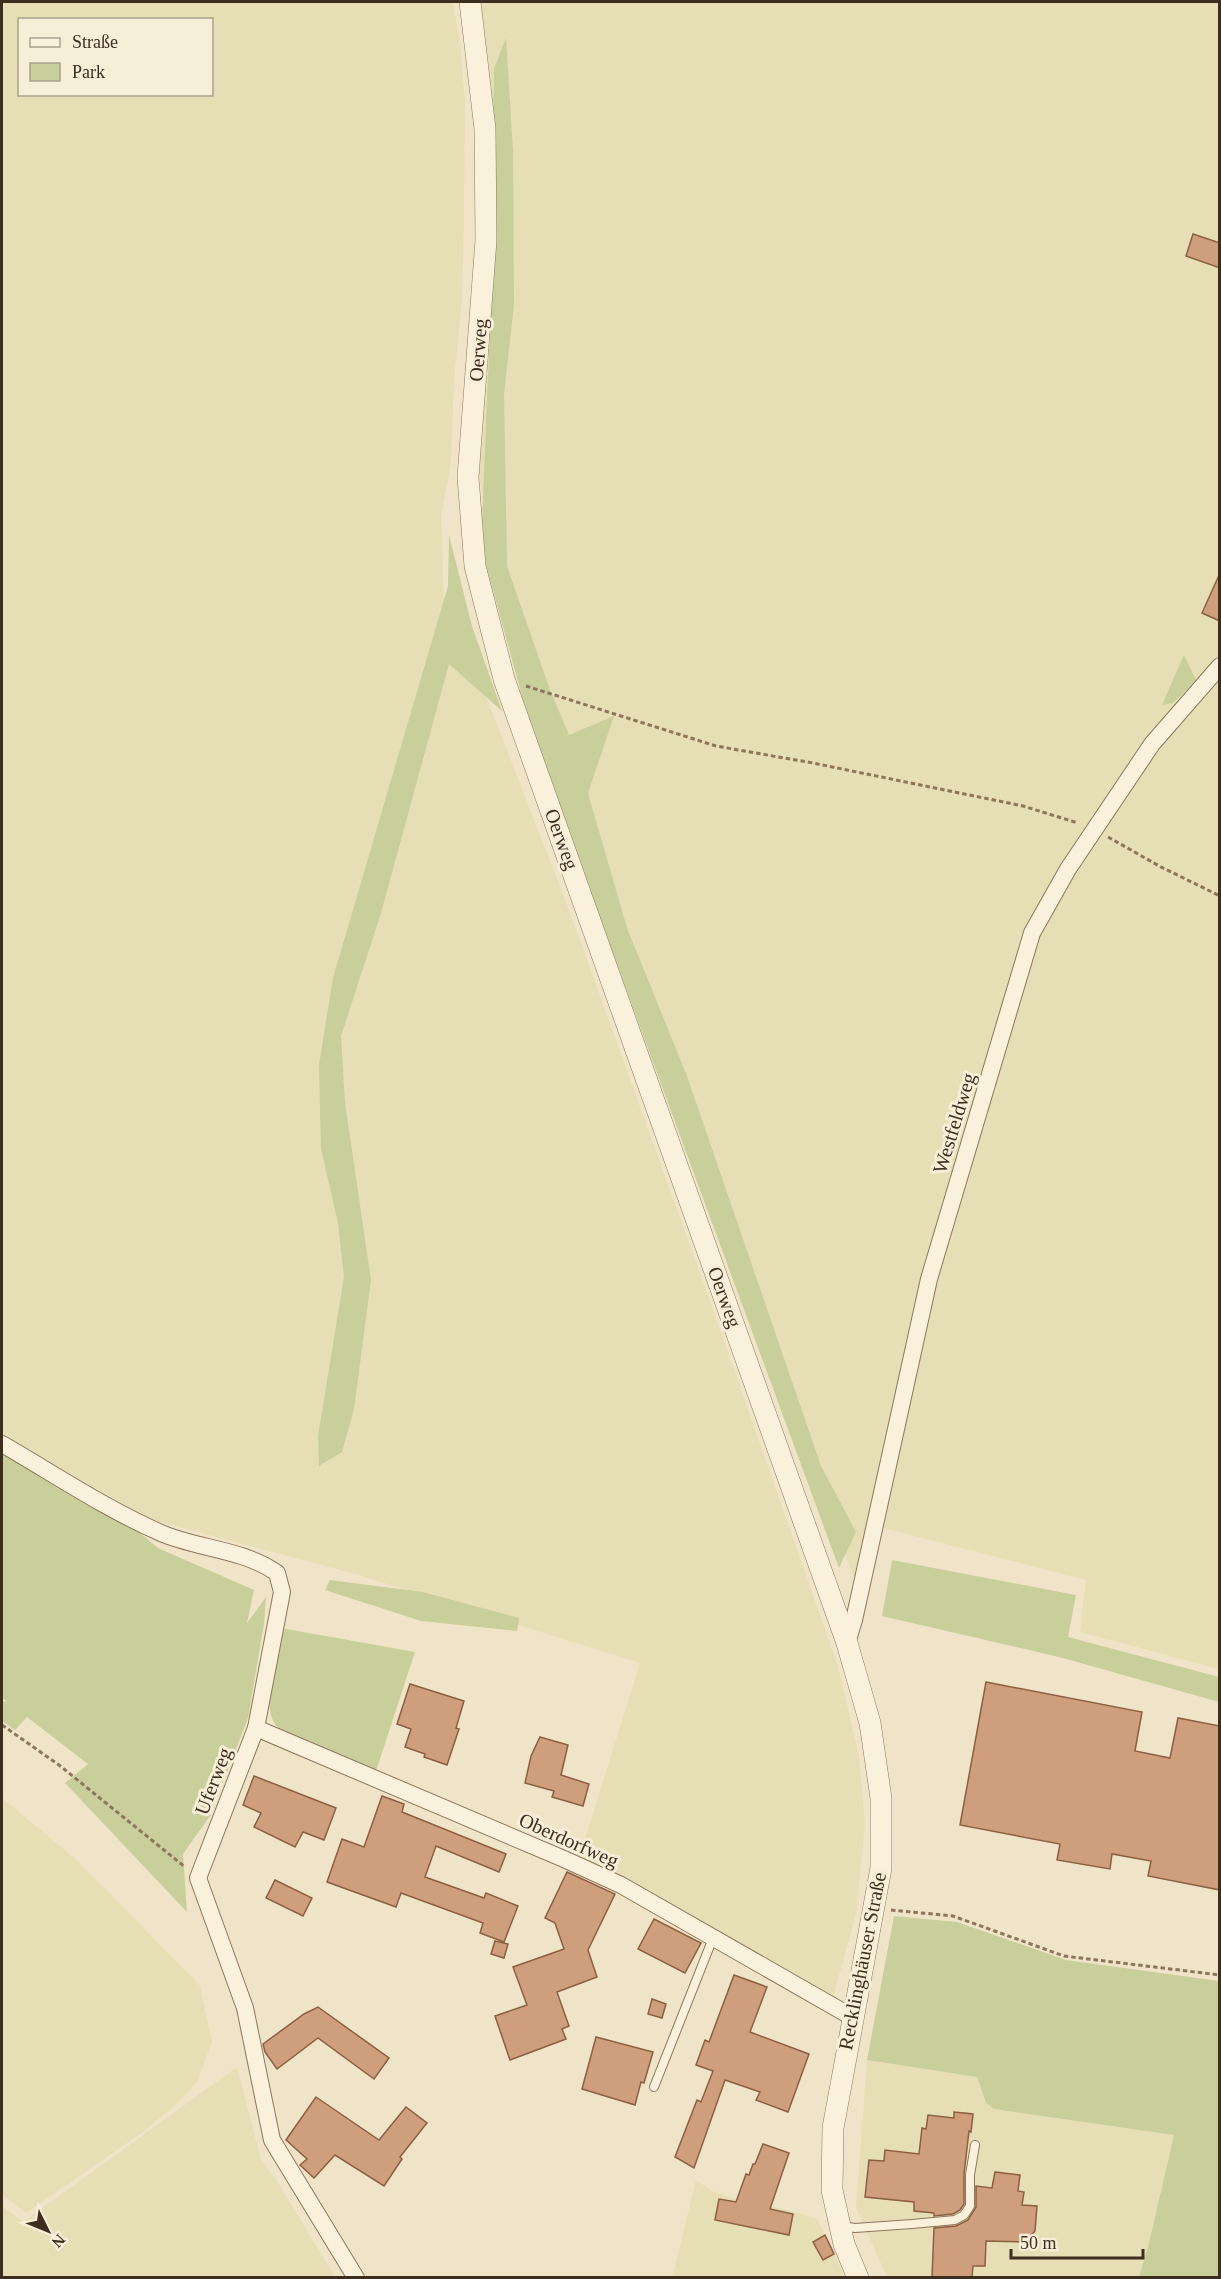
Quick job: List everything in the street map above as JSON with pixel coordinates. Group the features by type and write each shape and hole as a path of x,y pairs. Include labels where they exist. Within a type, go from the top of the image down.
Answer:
{"street":[{"name":"Oerweg","path":"470,2 486,129 486,240 468,477 475,566 504,679 847,1644"},
{"name":"Westfeldweg","path":"847,1644 929,1279 1032,933 1068,869 1152,744 1220,666"},
{"name":"Uferweg","path":"2,1444 133,1520 199,1547 233,1554 267,1566 277,1573 282,1592 256,1728 198,1878"},
{"name":"Recklinghäuser Straße","path":"847,1644 870,1723 881,1798 881,1868 833,2128 832,2190 844,2244 858,2277"},
{"name":"Oberdorfweg","path":"256,1728 564,1859 621,1886 852,2017"},
{"path":"198,1878 245,2008 272,2140 356,2277"}],"lane":[{"path":"654,2087 713,1938"},
{"path":"840,2226 855,2228 912,2224 955,2220 964,2215 970,2206 970,2175 975,2145"}],"path":[{"path":"504,679 716,746 824,765 1023,806 1094,829 1161,867 1220,896"},
{"path":"2,1725 59,1765 198,1878"},
{"path":"873,1908 954,1916 1064,1956 1220,1976"}],"shaded area":[{"path":"2,2 453,2 460,44 465,102 464,210 462,301 454,379 451,462 441,516 445,629 485,694 568,907 838,1666 859,1755 865,1824 856,1915 833,1997 579,1858 640,1663 352,1573 134,1515 2,1439"},
{"path":"479,2 1219,2 1219,1669 1080,1632 1086,1580 872,1525 857,1586 659,1047 494,566 479,475 498,191"},
{"path":"2,1798 78,1861 200,1986 212,2042 197,2082 172,2108 143,2132 26,2213 2,2194"},
{"path":"867,2060 978,2077 986,2103 994,2109 1174,2135 1139,2277 887,2277 856,2208"},
{"path":"237,2067 261,2159 276,2179 335,2277 2,2277 2,2206 23,2222"},
{"path":"696,2180 712,2191 735,2199 789,2210 817,2219 844,2277 672,2278"}],"green space":[{"path":"506,38 513,151 514,305 504,394 507,566 550,690 569,735 614,716 588,793 627,928 687,1076 821,1466 856,1532 839,1568 532,733 481,546 491,302 494,69"},
{"path":"449,535 472,626 502,711 449,664 381,913 341,1036 345,1103 371,1280 354,1409 342,1452 319,1466 318,1436 344,1277 338,1223 321,1149 319,1065 333,978 448,586"},
{"path":"1184,655 1196,680 1173,703 1162,705"},
{"path":"2,1450 130,1525 158,1548 254,1590 247,1623 266,1597 264,1624 248,1718 210,1816 183,1854 187,1912 65,1783 88,1764 27,1717 15,1730 2,1721 2,1701 7,1702 2,1697"},
{"path":"892,1560 1076,1595 1068,1637 1219,1677 1219,1702 1063,1658 882,1616"},
{"path":"330,1580 423,1592 519,1618 517,1631 421,1621 325,1590"},
{"path":"281,1628 415,1652 376,1771 307,1747 293,1740 275,1724 271,1715 269,1690"},
{"path":"894,1916 957,1922 1066,1960 1219,1981 1219,2277 1139,2277 1174,2135 994,2109 986,2103 977,2077 867,2060"}],"building":[{"path":"1193,234 1220,243 1220,268 1186,256"},
{"path":"1220,573 1220,621 1202,613"},
{"path":"986,1682 1142,1712 1135,1751 1170,1758 1178,1718 1220,1726 1220,1890 1148,1876 1151,1861 1112,1854 1110,1869 1057,1860 1060,1844 960,1825"},
{"path":"410,1684 464,1701 456,1728 459,1729 447,1765 405,1747 411,1729 397,1724"},
{"path":"540,1737 568,1745 561,1775 589,1784 583,1806 552,1797 554,1791 525,1783 531,1756"},
{"path":"254,1776 336,1808 324,1840 303,1832 295,1847 254,1827 261,1813 243,1805"},
{"path":"382,1796 404,1804 402,1812 506,1854 499,1872 436,1846 425,1877 484,1898 486,1893 518,1906 504,1942 480,1933 483,1923 401,1893 396,1907 327,1882 342,1839 364,1847"},
{"path":"567,1872 615,1894 588,1950 597,1977 557,1992 569,2026 562,2029 566,2039 510,2060 495,2016 527,2005 513,1967 564,1949 555,1923 545,1918"},
{"path":"275,1880 312,1898 303,1916 266,1898"},
{"path":"654,1919 701,1943 685,1973 638,1949"},
{"path":"495,1941 508,1944 504,1958 491,1954"},
{"path":"734,1975 767,1987 750,2032 809,2054 788,2112 756,2100 760,2092 725,2080 694,2168 675,2157 697,2100 701,2102 713,2071 696,2065 705,2040 709,2042"},
{"path":"652,1999 666,2004 662,2018 648,2014"},
{"path":"318,2007 389,2058 374,2079 318,2038 277,2069 265,2052 263,2044 304,2014"},
{"path":"596,2037 653,2052 635,2105 582,2089"},
{"path":"316,2097 379,2140 406,2107 427,2123 400,2157 402,2159 384,2186 335,2155 314,2178 300,2165 307,2159 286,2140"},
{"path":"954,2112 973,2114 964,2174 964,2204 960,2210 953,2214 934,2216 934,2213 914,2211 914,2202 865,2197 869,2160 884,2161 885,2150 919,2154 922,2128 926,2129 928,2115 954,2118"},
{"path":"763,2144 789,2153 770,2209 793,2214 789,2235 715,2220 719,2199 736,2202 746,2174 749,2175"},
{"path":"995,2172 1020,2175 1018,2191 1024,2192 1022,2205 1037,2206 1035,2231 1025,2242 986,2241 985,2266 973,2266 972,2277 932,2277 934,2228 956,2226 968,2220 976,2207 976,2186 992,2188"},
{"path":"825,2235 834,2254 823,2260 813,2242"}]}
